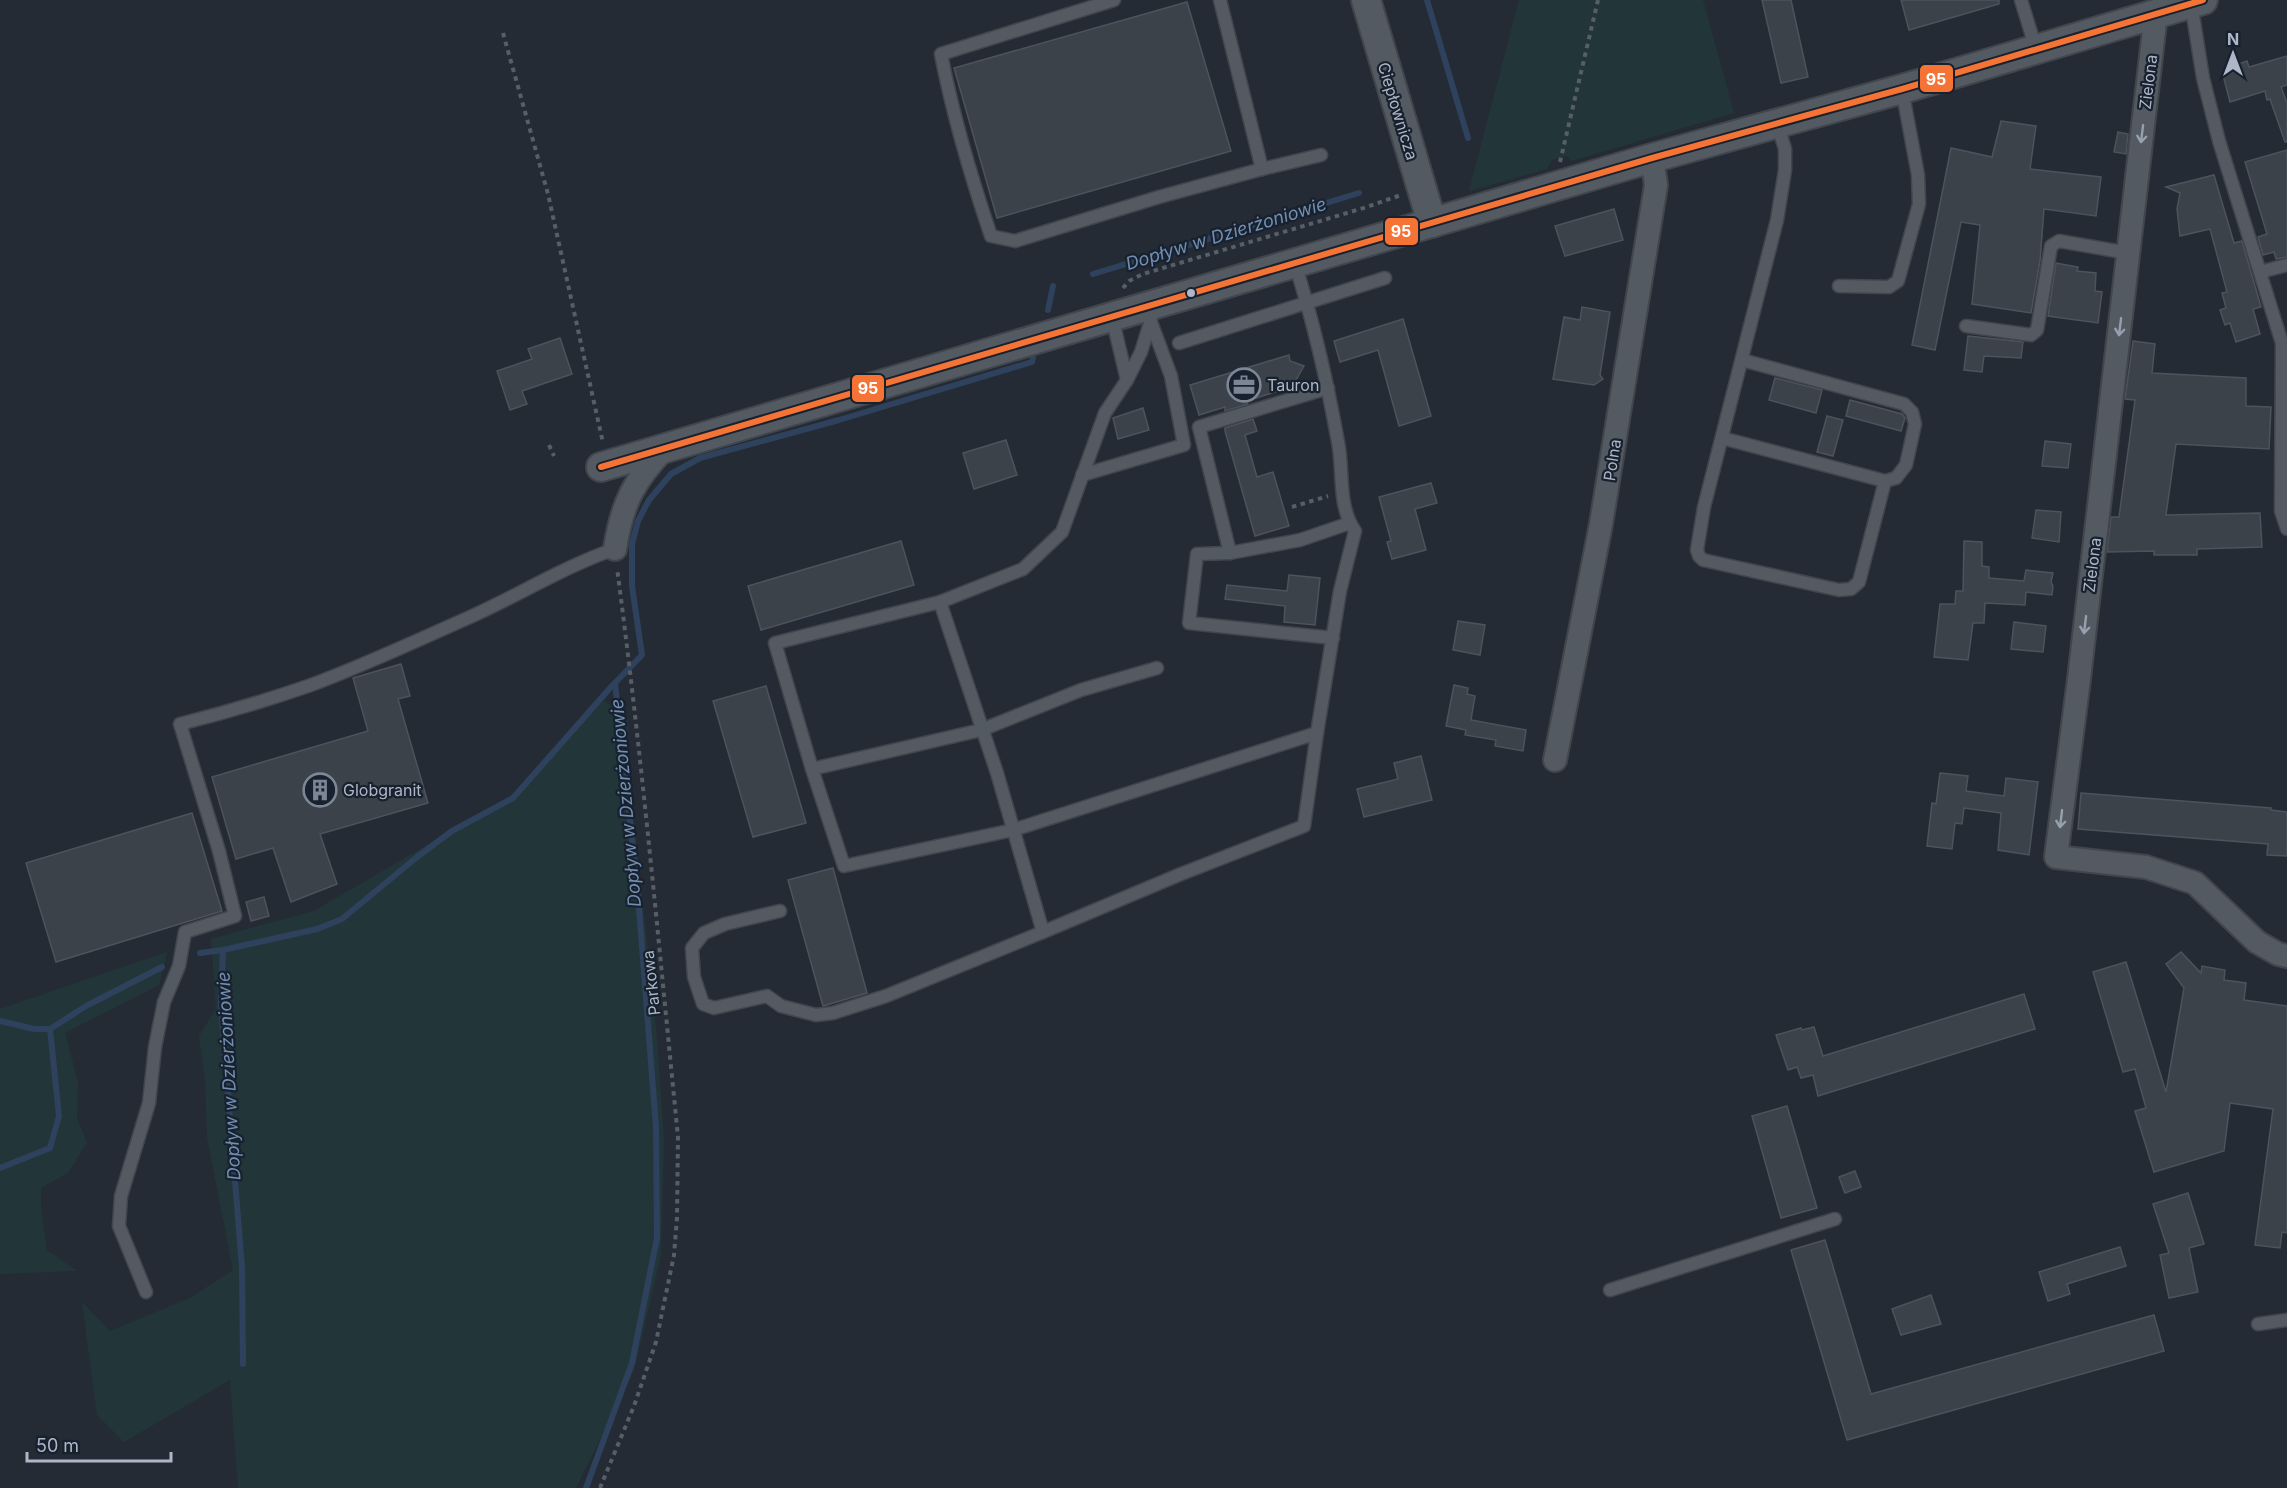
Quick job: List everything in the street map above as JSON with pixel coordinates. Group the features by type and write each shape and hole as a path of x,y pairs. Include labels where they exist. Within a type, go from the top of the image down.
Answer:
{"street":[{"name":"Ciepłownicza","path":"1366,0 1432,223"},
{"path":"605,465 1112,317 1149,315 1295,264 1432,223 2197,2"},
{"name":"Zielona","path":"2156,13 2056,857 2146,867 2195,883 2257,942 2278,954 2287,956"},
{"name":"Polna","path":"1555,760 1601,524 1631,341 1656,185 1652,158"},
{"path":"615,549 619,522 634,485 666,447"}],"lane":[{"path":"1114,0 941,54 975,189 991,236 1015,241 1159,197 1321,155"},
{"path":"1220,0 1262,169"},
{"path":"2021,0 2036,49"},
{"path":"2197,2 2203,78 2219,141 2282,343 2282,512 2287,529"},
{"path":"1839,286 1889,287 1898,281 1919,204 1918,175 1902,88"},
{"path":"1778,123 1785,149 1777,220 1704,507 1697,550 1699,556 1703,560 1839,590 1851,589 1859,582 1885,481"},
{"path":"1966,326 2031,335 2037,330 2051,246 2055,242 2128,253"},
{"path":"780,910 725,924 704,933 692,948 694,978 703,1004 714,1008 767,996 781,1006 816,1015 833,1013 886,996 1181,874 1304,826 1340,591 1355,531 1344,505 1339,446 1328,388 1295,264"},
{"path":"2260,272 2287,265"},
{"path":"1179,343 1384,278"},
{"path":"1149,315 1141,352 1127,380 1105,413 1062,532 1023,570 940,602 775,643 812,769 844,866 1013,830 1317,733"},
{"path":"1082,476 1184,445 1171,376 1149,315"},
{"path":"1112,317 1127,380"},
{"path":"1722,438 1885,481 1896,478 1906,465 1915,424 1912,412 1904,404 1742,360"},
{"path":"1230,553 1199,427 1328,388"},
{"path":"1332,638 1190,623 1197,554 1230,553 1300,540 1350,523"},
{"path":"146,1292 119,1226 121,1196 149,1103 155,1047 164,1002 179,966 185,932 235,916 219,851 180,724 243,708 312,684 429,636 591,557 615,549"},
{"path":"940,602 981,730 998,773 1042,932"},
{"path":"812,769 981,730 1081,690 1158,668"},
{"path":"1610,1290 1835,1219"},
{"path":"2258,1324 2287,1320"}],"path":[{"path":"1556,186 1560,158 1598,0"},
{"path":"503,33 548,194 603,443 605,465"},
{"path":"1123,289 1129,281 1143,274 1401,195"},
{"path":"549,445 554,456"},
{"path":"1292,507 1328,496 1327,488"},
{"name":"Parkowa","path":"600,1488 634,1406 656,1342 674,1255 678,1179 678,1137 647,818 634,693 615,549"},
{"path":"604,1481 606,1488"}],"green space":[{"path":"1519,0 1703,0 1734,113 1571,161 1567,156 1552,160 1547,169 1469,191"},
{"path":"601,698 628,720 630,782 657,1038 664,1138 661,1255 634,1371 576,1488 238,1488 230,1380 124,1442 97,1415 82,1302 110,1331 190,1298 233,1270 207,1137 205,1079 199,1036 216,1009 211,939 314,911 458,827 513,798"},
{"path":"167,952 159,985 65,1033 78,1083 77,1119 87,1142 68,1173 41,1188 41,1209 47,1250 77,1271 0,1274 0,1009"}],"building":[{"path":"1762,0 1791,0 1808,77 1781,83"},
{"path":"1901,0 1999,0 1999,4 1909,30"},
{"path":"1187,2 1231,151 997,218 954,68"},
{"path":"2287,56 2287,85 2281,87 2287,103 2287,142 2285,142 2265,91 2230,102 2223,75 2235,71 2233,66 2247,61 2249,67"},
{"path":"2001,121 2036,126 2030,169 2101,177 2096,216 2044,209 2040,261 2031,313 1972,304 1980,225 1961,222 1935,350 1912,345 1951,148 1992,157"},
{"path":"2118,132 2128,134 2126,154 2114,152"},
{"path":"2287,150 2287,257 2276,259 2274,252 2263,255 2258,237 2267,234 2245,162"},
{"path":"2214,175 2234,243 2242,241 2261,307 2253,309 2260,334 2236,342 2230,323 2225,325 2220,310 2226,308 2222,293 2227,292 2210,229 2180,236 2177,209 2180,193 2166,187"},
{"path":"1614,209 1623,240 1565,256 1555,226"},
{"path":"2056,263 2078,267 2077,271 2096,273 2095,291 2102,292 2098,323 2048,316"},
{"path":"1582,307 1610,312 1600,375 1603,379 1594,385 1553,379 1564,317 1580,320"},
{"path":"1403,319 1431,416 1399,426 1378,350 1340,362 1334,341"},
{"path":"1968,336 2023,342 2021,358 1984,356 1982,372 1964,370"},
{"path":"560,338 572,374 522,391 527,404 510,410 497,371 532,359 528,349"},
{"path":"2133,341 2155,344 2152,373 2246,378 2246,406 2271,407 2269,449 2176,444 2166,515 2260,513 2262,547 2197,549 2197,555 2154,555 2154,551 2107,552 2111,517 2119,517 2135,400 2125,399"},
{"name":"Tauron","path":"1289,355 1290,361 1304,366 1296,380 1297,385 1247,401 1248,404 1225,411 1225,407 1199,415 1190,385"},
{"path":"1775,378 1822,390 1816,413 1769,400"},
{"path":"1850,400 1902,414 1905,418 1901,431 1846,416"},
{"path":"1143,408 1149,430 1118,439 1113,418"},
{"path":"1827,416 1843,420 1833,456 1817,452"},
{"path":"1253,419 1257,431 1245,435 1257,477 1273,472 1289,526 1255,536 1225,431 1225,428"},
{"path":"1006,440 1017,475 974,489 963,453"},
{"path":"2045,441 2071,444 2068,468 2042,466"},
{"path":"1431,483 1437,503 1415,509 1426,550 1392,559 1387,542 1391,541 1379,497"},
{"path":"2036,510 2061,512 2059,542 2032,538"},
{"path":"901,541 914,585 761,630 748,586"},
{"path":"1964,541 1982,542 1982,566 1989,567 1989,578 2024,581 2026,570 2053,573 2052,595 2026,592 2025,605 1985,603 1984,623 1973,623 1968,660 1934,657 1940,604 1955,604 1956,591 1963,591"},
{"path":"1289,575 1320,578 1315,625 1284,622 1285,606 1225,599 1227,585 1287,591"},
{"path":"1458,621 1485,625 1480,655 1453,650"},
{"path":"2014,622 2046,626 2043,652 2011,649"},
{"name":"Globgranit","path":"401,664 410,696 398,699 428,803 320,834 337,884 291,902 273,848 236,859 212,777 368,731 353,678"},
{"path":"1454,685 1468,688 1467,694 1475,696 1471,720 1526,730 1523,751 1495,746 1496,740 1465,735 1466,730 1446,726"},
{"path":"766,686 806,823 753,837 713,701"},
{"path":"1421,756 1432,800 1364,817 1357,789 1398,779 1394,763"},
{"path":"1940,773 1968,776 1966,791 2004,796 2006,778 2038,782 2029,855 1998,850 2001,813 1964,808 1962,824 1955,823 1952,849 1927,846 1932,803 1936,804"},
{"path":"2081,793 2271,808 2271,810 2287,812 2287,856 2267,855 2268,844 2078,829"},
{"path":"192,813 222,911 56,962 26,863"},
{"path":"833,868 867,993 823,1006 788,880"},
{"path":"264,897 269,916 251,921 246,902"},
{"path":"2181,952 2201,973 2202,966 2225,970 2224,980 2246,983 2244,1000 2287,1006 2287,1233 2282,1232 2280,1248 2255,1245 2273,1109 2230,1103 2224,1151 2154,1172 2135,1111 2146,1108 2135,1069 2123,1072 2093,972 2126,962 2166,1092 2184,988 2166,964"},
{"path":"2024,994 2035,1029 1818,1096 1813,1075 1801,1078 1797,1067 1788,1070 1776,1035 1814,1027 1823,1056"},
{"path":"1787,1106 1817,1208 1781,1218 1752,1116"},
{"path":"1855,1171 1861,1187 1845,1193 1839,1177"},
{"path":"2188,1193 2204,1244 2189,1248 2198,1292 2169,1298 2160,1255 2169,1253 2153,1204"},
{"path":"1825,1240 1871,1394 2154,1315 2164,1351 1847,1440 1791,1250"},
{"path":"2120,1247 2126,1266 2067,1284 2070,1294 2048,1301 2039,1272"},
{"path":"1931,1295 1941,1324 1901,1335 1892,1309"}],"waterway":[{"name":"Dopływ w Dzierżoniowie","path":"1427,0 1468,138"},
{"name":"Dopływ w Dzierżoniowie","path":"1093,274 1359,193"},
{"name":"Dopływ w Dzierżoniowie","path":"1048,310 1053,286"},
{"name":"Dopływ w Dzierżoniowie","path":"200,953 317,929 342,919 452,831 513,798 642,655 632,586 632,544 638,521 649,500 671,474 700,458 839,420 1032,362 1033,358"},
{"name":"Dopływ w Dzierżoniowie","path":"586,1488 632,1363 657,1238 656,1127 638,895 615,683"},
{"name":"Dopływ w Dzierżoniowie","path":"223,950 221,1005 242,1268 243,1364"},
{"path":"0,1021 34,1029 50,1029 86,1006 162,967"},
{"path":"0,1168 50,1148 59,1116 50,1029"}],"transit line":[{"name":"95","path":"601,467 1652,158 1902,89 2203,0"}],"place":[{"name":"Tauron","path":"1244,385"},
{"name":"Globgranit","path":"320,790"}]}
